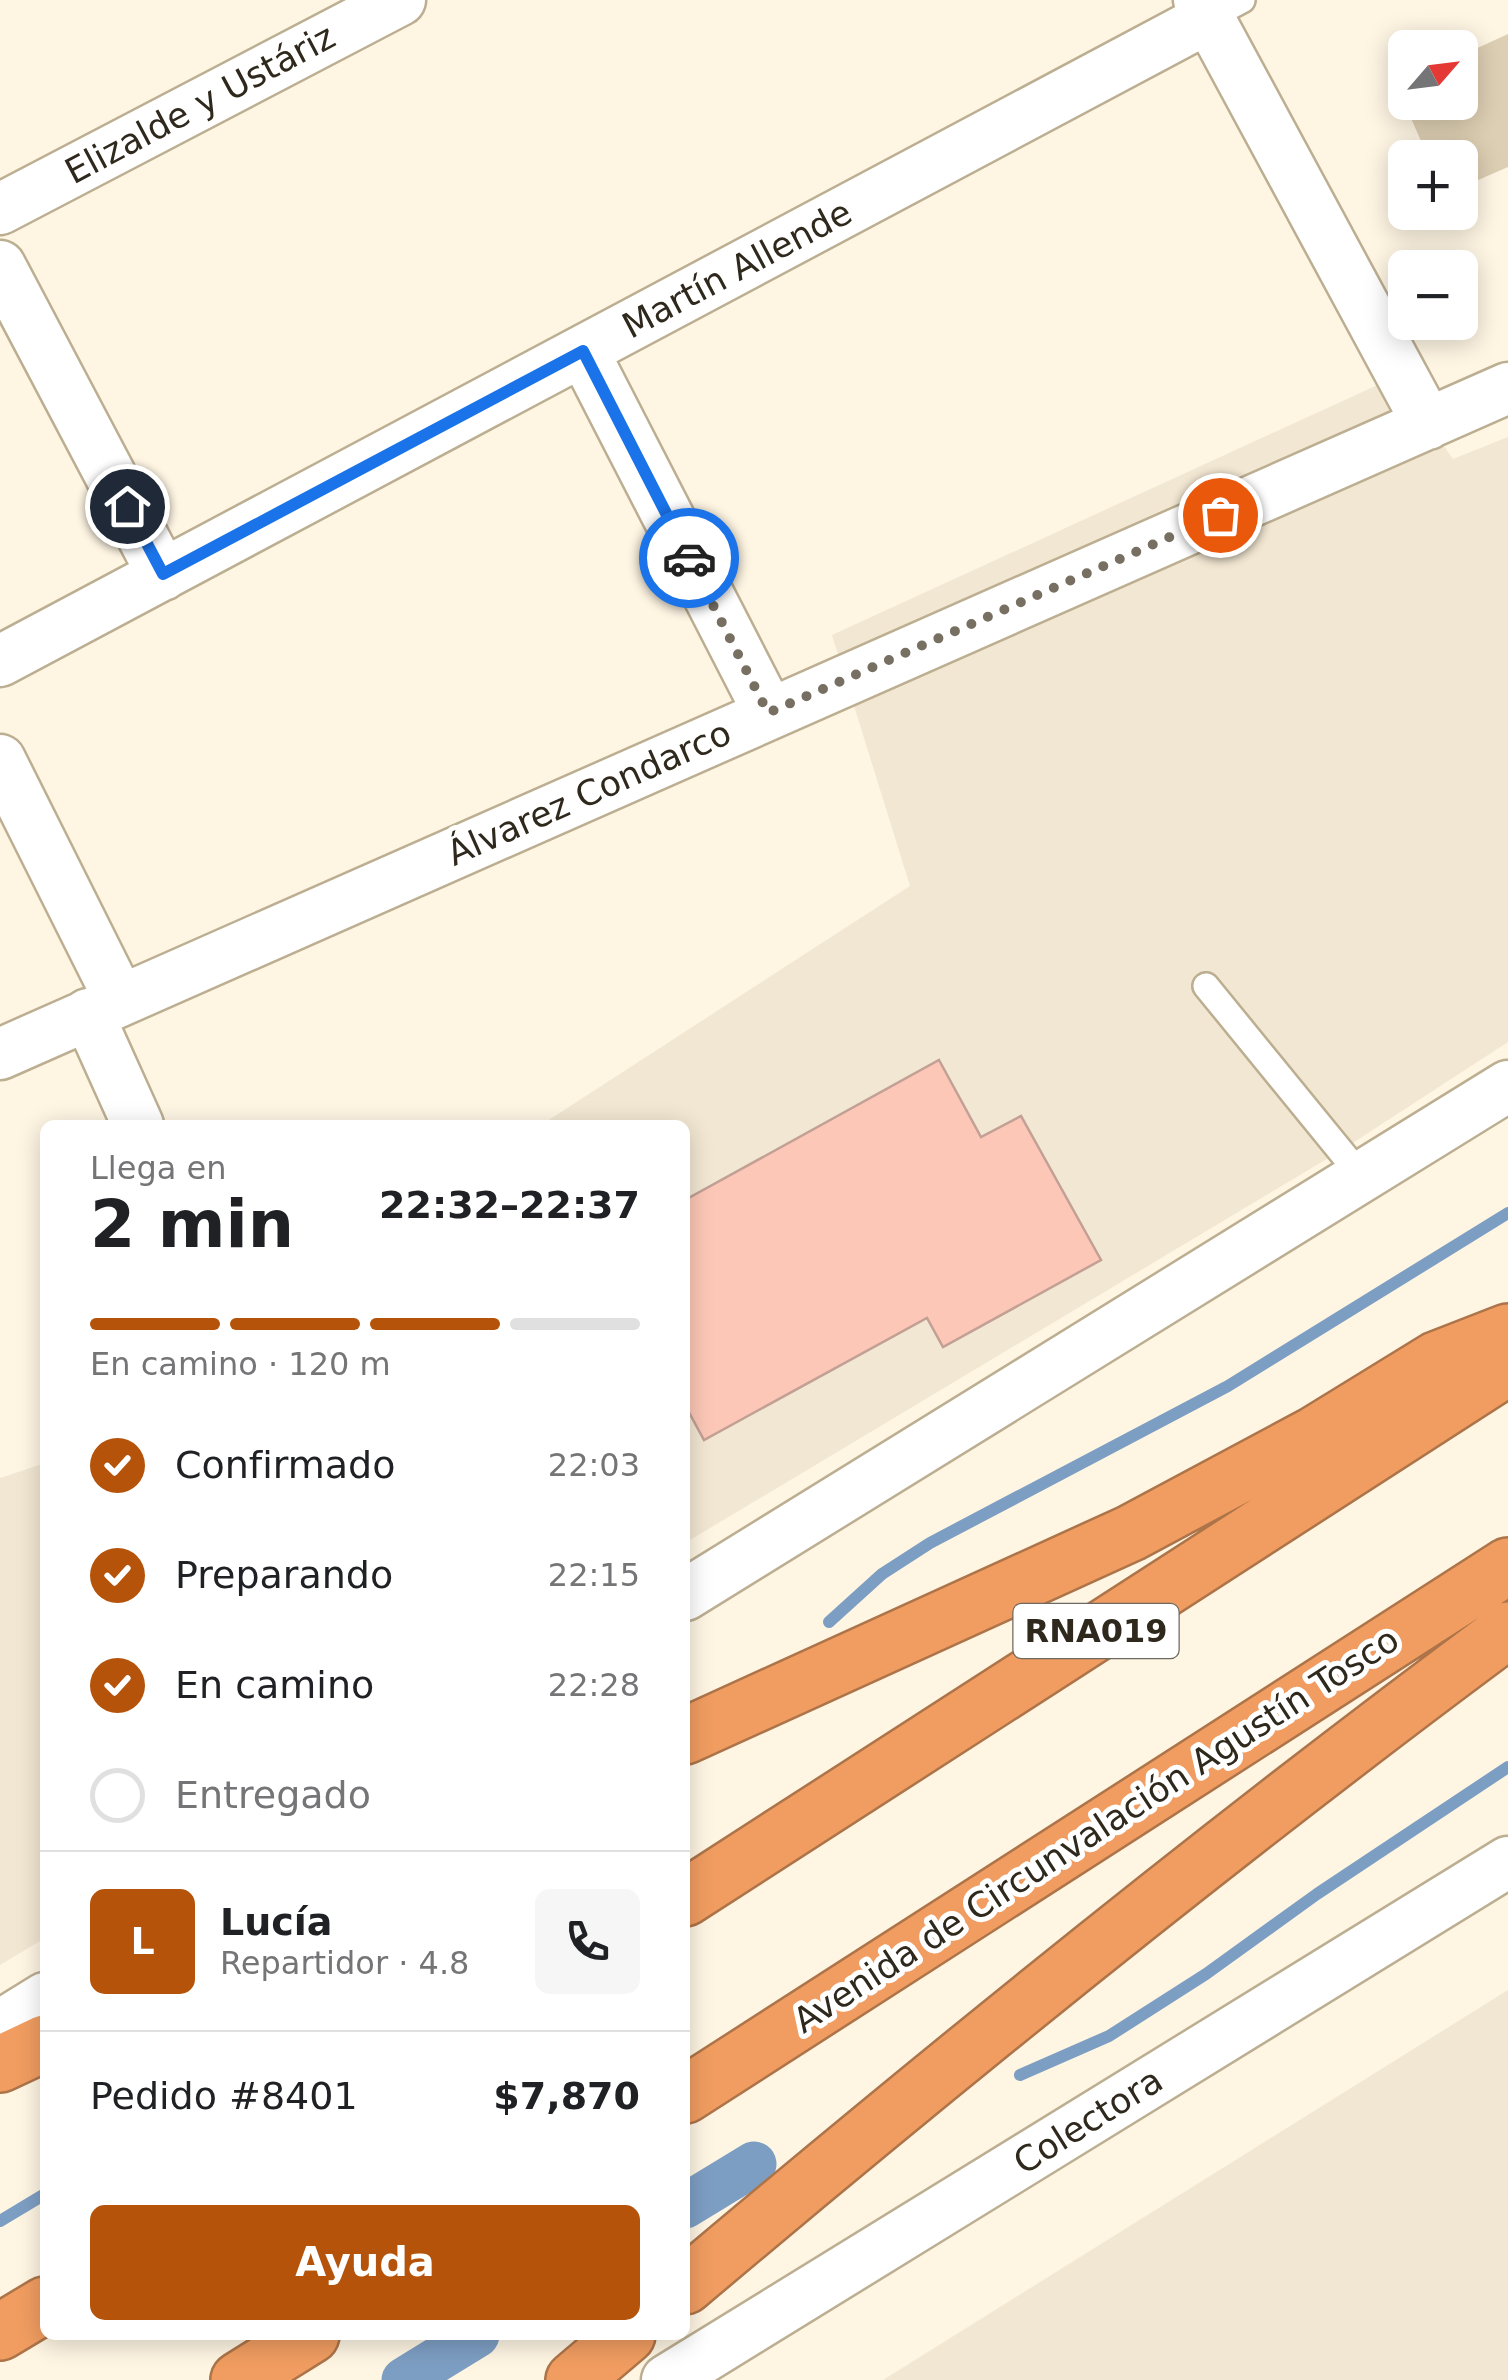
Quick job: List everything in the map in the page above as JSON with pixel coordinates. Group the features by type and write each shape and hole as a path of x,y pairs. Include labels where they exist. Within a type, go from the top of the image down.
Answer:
{"highway":[{"path":"690,1734 1131,1533 1314,1435 1436,1360 1508,1332"},
{"name":"RNA019","path":"690,1895 1508,1367"},
{"name":"Avenida de Circunvalación Agustín Tosco","path":"690,2092 1508,1566"},
{"path":"690,2282 1174,1886 1508,1630"},
{"path":"0,2064 40,2045"},
{"path":"0,2332 40,2308"},
{"path":"238,2380 303,2340"},
{"path":"574,2380 621,2340"}],"street":[{"name":"Elizalde y Ustáriz","path":"0,209 400,0"},
{"name":"Martín Allende","path":"0,661 583,351 1217,6"},
{"path":"1217,6 1428,424"},
{"path":"0,266 163,574"},
{"path":"583,351 768,713"},
{"name":"Álvarez Condarco","path":"0,1054 1508,388"},
{"path":"0,760 104,1007 137,1120"},
{"path":"690,1592 1508,1086"},
{"name":"Colectora","path":"668,2380 1508,1862"},
{"path":"0,2026 40,2001"}],"lane":[{"path":"1206,986 1362,1176"}],"shaded area":[{"path":"1508,34 1508,167 1478,180 1478,140 1421,140 1412,120 1478,120 1478,48"},
{"path":"1395,377 1453,459 1508,437 1508,1042 1345,1148 690,1540 690,1120 549,1120 910,886 832,635"},
{"path":"40,1465 40,1941 0,1965 0,1478"},
{"path":"1508,1990 1508,2380 883,2380"}],"building":[{"path":"939,1060 981,1137 1021,1116 1101,1260 943,1347 927,1318 704,1440 690,1414 690,1197"}],"waterway":[{"path":"829,1622 882,1574 930,1543 1228,1386 1508,1213"},
{"path":"1020,2075 1109,2036 1508,1767"},
{"path":"690,2203 754,2164"},
{"path":"0,2221 40,2197"},
{"path":"404,2380 469,2340"}],"way so far":[{"path":"689,558 768,713 1220,515"}],"route":[{"path":"127,506 163,574 583,351 689,558"}]}
